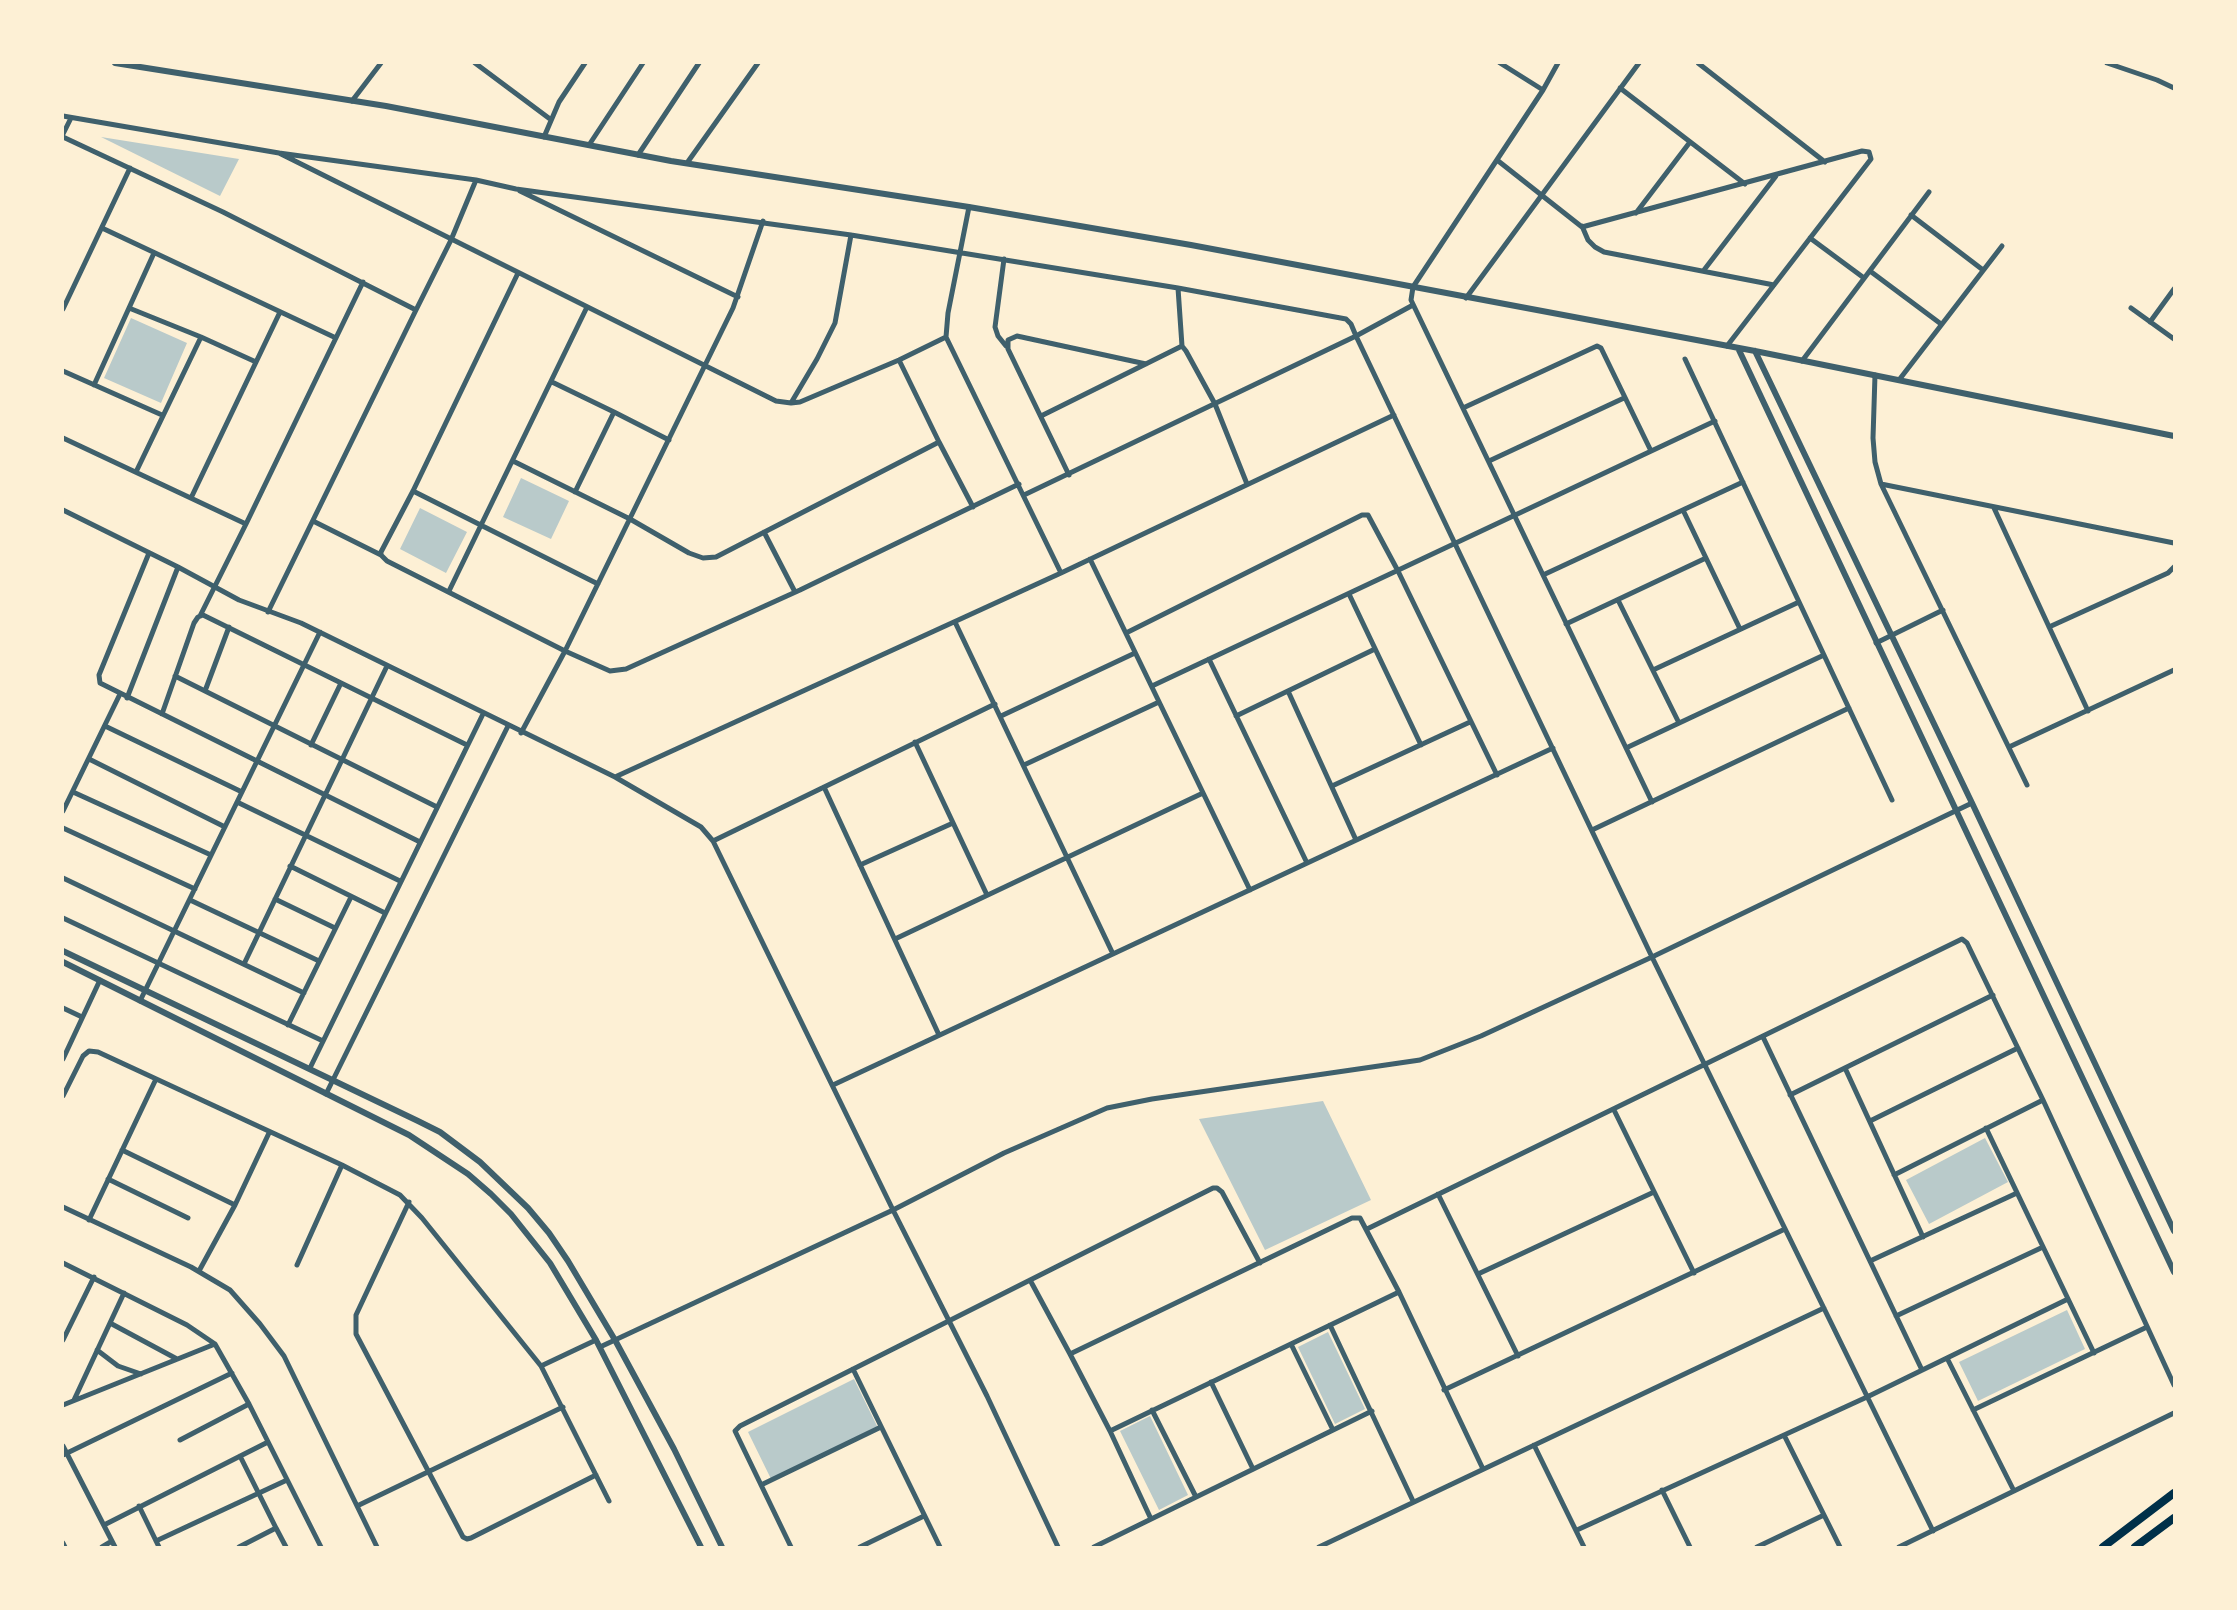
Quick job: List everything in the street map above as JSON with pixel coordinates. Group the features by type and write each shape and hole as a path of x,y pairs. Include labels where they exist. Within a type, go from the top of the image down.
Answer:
{"main road":[{"path":"2103,1547 2174,1493"},
{"path":"2135,1547 2174,1518"}],"street":[{"path":"115,63 352,100 638,155 969,207 1191,245 1755,351 2174,436"},
{"path":"352,100 381,63"},
{"path":"475,63 550,119"},
{"path":"544,136 550,119 585,63"},
{"path":"589,145 643,63"},
{"path":"638,155 699,63"},
{"path":"687,163 758,63"},
{"path":"1500,63 1543,90"},
{"path":"1558,63 1543,90 1413,287 1411,296 1413,305 1652,802"},
{"path":"1466,298 1639,63"},
{"path":"1698,63 1825,162"},
{"path":"2107,63 2174,88"},
{"path":"2121,63 2127,69"},
{"path":"1620,88 1745,184"},
{"path":"63,116 279,153 476,180 516,189 764,221 960,252 1178,288 1346,319 1351,324 1652,957 1933,1531"},
{"path":"71,117 63,135 224,212 416,310"},
{"path":"1636,213 1690,142"},
{"path":"1582,226 1862,151 1871,154 1871,159 1726,346"},
{"path":"279,153 776,401 800,402 899,360 946,337"},
{"path":"1497,160 1582,226 1588,240 1595,248 1604,252 1774,285"},
{"path":"63,309 130,168"},
{"path":"1704,270 1777,175"},
{"path":"268,612 451,240 476,180"},
{"path":"516,189 738,297"},
{"path":"1802,361 1929,192"},
{"path":"969,207 948,313 946,337 1061,573"},
{"path":"1911,215 1983,270"},
{"path":"521,733 565,651 706,366 738,297 764,221"},
{"path":"102,228 336,338"},
{"path":"791,403 835,323 851,235"},
{"path":"1810,238 1864,278"},
{"path":"1899,380 2001,246"},
{"path":"94,385 154,253"},
{"path":"1004,259 995,327 1069,475"},
{"path":"1870,271 1941,324"},
{"path":"381,555 518,273"},
{"path":"162,714 194,623 215,587 363,282"},
{"path":"1178,288 1182,346 1215,404 1247,484"},
{"path":"2150,322 2174,289"},
{"path":"1024,495 1356,336 1413,305"},
{"path":"449,591 483,526 587,307"},
{"path":"129,308 256,362"},
{"path":"2131,308 2174,339"},
{"path":"190,498 280,312"},
{"path":"1006,346 1008,340 1017,336 1146,364"},
{"path":"136,472 201,337"},
{"path":"1041,416 1182,346"},
{"path":"1463,408 1597,346 1601,348 1651,451"},
{"path":"1738,348 2174,1272"},
{"path":"1755,351 2174,1231"},
{"path":"1685,359 1892,800"},
{"path":"899,360 973,507"},
{"path":"63,371 162,415"},
{"path":"1875,375 1873,438 1875,462 1881,484 2027,785"},
{"path":"552,382 669,440"},
{"path":"1489,461 1624,398"},
{"path":"575,492 614,412"},
{"path":"615,777 1061,573 1394,415"},
{"path":"1152,687 1715,421"},
{"path":"63,438 246,524"},
{"path":"513,461 630,519 689,553 703,558 722,555 939,442"},
{"path":"1543,574 1743,482"},
{"path":"313,521 565,651 610,671 621,671 795,592 1019,484"},
{"path":"1881,484 2174,543"},
{"path":"413,491 598,584"},
{"path":"1994,508 2088,711"},
{"path":"1683,510 1740,629"},
{"path":"63,511 178,567 239,600 302,623 521,733 615,777 701,827 713,841 1058,1547"},
{"path":"1126,633 1362,515 1368,515 1398,571 1497,775"},
{"path":"764,532 795,592"},
{"path":"149,553 99,675 100,683 420,842"},
{"path":"1566,624 1706,558"},
{"path":"1090,559 1250,890"},
{"path":"127,698 178,567"},
{"path":"2049,627 2168,573 2174,567"},
{"path":"1349,594 1421,745"},
{"path":"1617,600 1679,723"},
{"path":"1653,670 1799,602"},
{"path":"1876,643 1943,610"},
{"path":"200,616 206,616 229,627 468,745"},
{"path":"955,622 1113,954"},
{"path":"205,691 229,627"},
{"path":"140,1001 320,632"},
{"path":"1236,716 1375,649"},
{"path":"1001,716 1136,653"},
{"path":"1626,748 1824,655"},
{"path":"1209,659 1306,863"},
{"path":"244,964 387,666"},
{"path":"2009,747 2174,670"},
{"path":"175,676 437,807"},
{"path":"311,746 341,683"},
{"path":"1288,691 1356,840"},
{"path":"63,811 120,694"},
{"path":"1024,765 1159,702"},
{"path":"713,841 995,704"},
{"path":"1592,830 1849,708"},
{"path":"310,1068 483,714"},
{"path":"1332,786 1470,722"},
{"path":"105,726 242,792"},
{"path":"326,1094 508,726"},
{"path":"915,742 987,895"},
{"path":"833,1085 1553,748"},
{"path":"89,759 225,827"},
{"path":"824,787 939,1035"},
{"path":"73,792 211,855"},
{"path":"895,939 1203,793"},
{"path":"237,802 400,881"},
{"path":"600,1347 893,1210 1004,1153 1107,1108 1152,1099 1420,1060 1481,1036 1652,957 1972,803"},
{"path":"860,865 953,823"},
{"path":"63,828 195,889"},
{"path":"290,867 385,913"},
{"path":"63,878 304,993"},
{"path":"288,1025 351,897"},
{"path":"274,899 335,928"},
{"path":"190,900 319,961"},
{"path":"63,918 323,1041"},
{"path":"1367,1229 1962,939 1967,943 2043,1100 2174,1385"},
{"path":"63,951 440,1132 480,1162 504,1184 549,1233 615,1340 675,1449 722,1547"},
{"path":"63,962 409,1135 468,1174 491,1194 512,1214 550,1263 596,1340 701,1547"},
{"path":"63,1059 100,980"},
{"path":"1790,1095 1993,995"},
{"path":"63,1008 82,1017"},
{"path":"1763,1037 1922,1370"},
{"path":"1870,1121 2018,1048"},
{"path":"63,1096 83,1056 88,1051 98,1052 386,1186 409,1202 541,1365 609,1501"},
{"path":"1845,1068 1923,1237"},
{"path":"89,1220 156,1079"},
{"path":"1894,1174 2043,1100"},
{"path":"1614,1110 1694,1273"},
{"path":"1986,1128 2094,1353"},
{"path":"199,1271 235,1205 269,1133"},
{"path":"122,1150 235,1205"},
{"path":"297,1265 342,1165"},
{"path":"108,1179 188,1218"},
{"path":"791,1547 735,1431 736,1428 1217,1188 1222,1192 1260,1263"},
{"path":"1478,1274 1654,1192"},
{"path":"1870,1261 2017,1193"},
{"path":"1438,1194 1518,1356"},
{"path":"409,1202 356,1315 356,1334 463,1537 467,1539 596,1475"},
{"path":"63,1207 199,1271 230,1290 278,1347 377,1547"},
{"path":"1070,1354 1352,1218 1360,1218 1399,1292 1483,1469"},
{"path":"1444,1390 1785,1229"},
{"path":"1896,1316 2043,1246"},
{"path":"63,1263 200,1332 215,1344 249,1404 321,1547"},
{"path":"63,1338 94,1277"},
{"path":"1030,1280 1110,1431 1151,1519"},
{"path":"1110,1431 1399,1292"},
{"path":"74,1400 124,1293"},
{"path":"1577,1530 1867,1397 2068,1299"},
{"path":"1319,1547 1824,1308"},
{"path":"110,1323 177,1359"},
{"path":"1330,1325 1413,1501"},
{"path":"1973,1410 2147,1327"},
{"path":"541,1365 596,1340"},
{"path":"63,1405 215,1344"},
{"path":"1291,1344 1333,1430"},
{"path":"97,1350 118,1366 141,1374"},
{"path":"1947,1358 2014,1491"},
{"path":"853,1369 940,1547"},
{"path":"65,1454 232,1373"},
{"path":"1211,1382 1253,1469"},
{"path":"180,1440 249,1404"},
{"path":"357,1506 563,1407"},
{"path":"1152,1410 1196,1497"},
{"path":"1094,1547 1372,1411"},
{"path":"1899,1547 2174,1413"},
{"path":"761,1485 881,1427"},
{"path":"1784,1435 1840,1547"},
{"path":"104,1525 268,1442"},
{"path":"1534,1445 1577,1530 1583,1547"},
{"path":"63,1446 65,1454 114,1544 102,1547"},
{"path":"240,1456 286,1547"},
{"path":"139,1506 158,1544 287,1480"},
{"path":"1662,1490 1690,1547"},
{"path":"1757,1547 1824,1515"},
{"path":"860,1547 924,1516"},
{"path":"239,1547 276,1528"},
{"path":"63,1543 65,1547"}],"shaded area":[{"path":"101,137 239,159 220,196"},
{"path":"131,318 187,343 161,403 104,378"},
{"path":"521,478 569,501 551,539 503,517"},
{"path":"420,508 467,532 446,573 400,549"},
{"path":"1323,1101 1371,1200 1265,1250 1199,1119"},
{"path":"1985,1138 2008,1182 1929,1224 1906,1180"},
{"path":"2067,1310 2085,1349 1978,1401 1959,1362"},
{"path":"1328,1332 1365,1409 1335,1424 1298,1347"},
{"path":"854,1379 878,1428 772,1481 748,1432"},
{"path":"1150,1416 1188,1495 1159,1510 1120,1431"}]}
